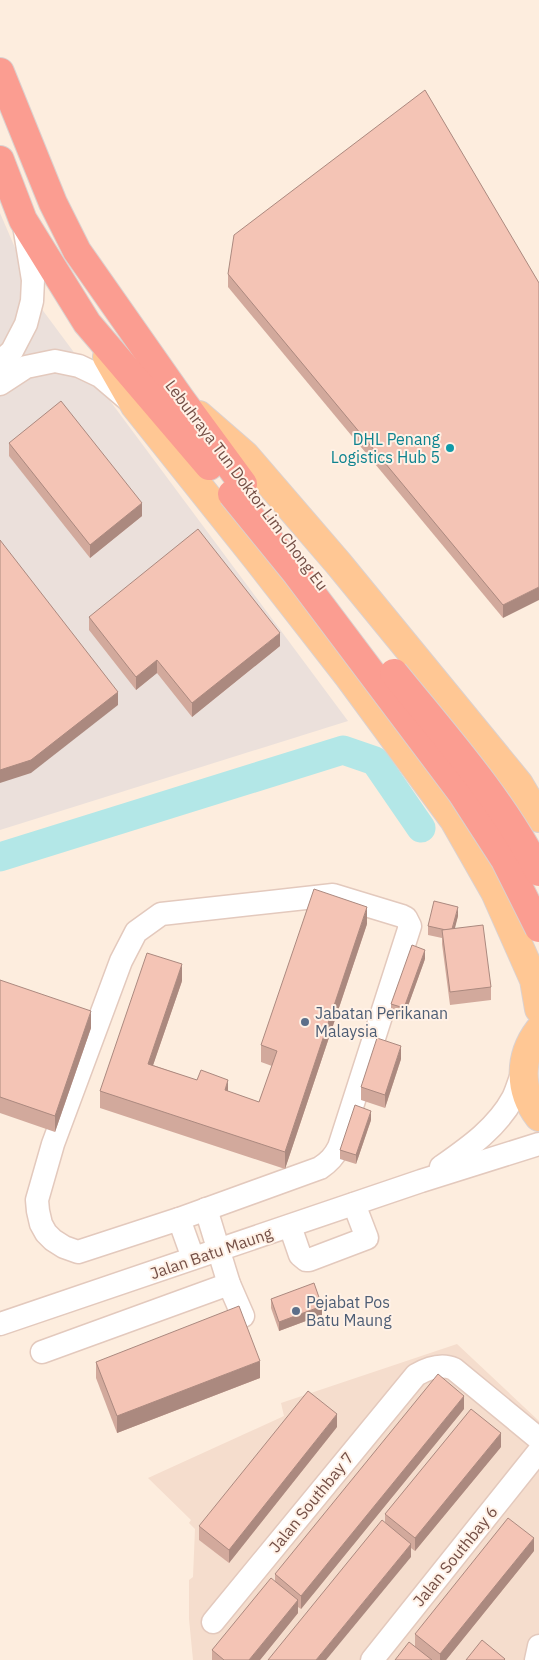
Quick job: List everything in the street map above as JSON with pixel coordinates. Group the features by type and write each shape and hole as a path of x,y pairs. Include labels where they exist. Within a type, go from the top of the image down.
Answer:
{"highway":[{"name":"Lebuhraya Tun Doktor Lim Chong Eu","path":"0,72 53,203 77,250 180,398 238,489 297,574 461,792 505,860 539,928"},
{"name":"Lebuhraya Tun Doktor Lim Chong Eu","path":"0,160 23,220 88,323 238,489 478,778 527,848 539,872"}],"main road":[{"path":"88,323 136,406 349,677 454,820 495,892 534,980 539,1008"},
{"path":"180,398 245,455 332,556 518,784 538,820"},
{"path":"482,868 508,883 531,877 539,862"},
{"path":"539,1030 532,1039 525,1055 523,1072 525,1090 533,1109 539,1116"}],"street":[{"path":"0,362 12,350 26,324 32,301 33,280 23,220"},
{"path":"0,384 26,366 55,361 79,366 100,376 136,406"},
{"path":"333,895 406,918 410,931 339,1147 334,1156 320,1168 179,1219 78,1252 64,1247 50,1236 41,1224 38,1211 37,1200 39,1190 53,1144 121,961 136,932 161,914 333,895"},
{"name":"Jalan Batu Maung","path":"421,1181 471,1146 493,1126 513,1097 523,1072"},
{"name":"Jalan Batu Maung","path":"0,1324 421,1181 539,1144"},
{"path":"290,1226 300,1255 309,1260 367,1238 354,1204"},
{"path":"206,1209 229,1284 243,1316"},
{"path":"179,1219 193,1258"},
{"path":"42,1352 229,1284"},
{"name":"Jalan Southbay 7","path":"213,1622 409,1382 424,1370 447,1366 454,1369 539,1439"},
{"name":"Jalan Southbay 6","path":"372,1660 539,1451"},
{"path":"536,1660 539,1646"}],"shaded area":[{"path":"0,213 41,308 348,721 0,830"},
{"path":"457,1344 539,1421 539,1660 193,1660 189,1619 189,1580 193,1577 195,1529 189,1523 191,1520 148,1478 284,1416 281,1403"}],"building":[{"name":"DHL Penang Logistics Hub 5","path":"425,90 539,283 539,587 503,605 228,274 234,235"},
{"path":"61,401 142,503 90,545 9,443"},
{"path":"198,529 280,633 192,703 157,660 136,677 89,617"},
{"path":"0,540 118,692 31,760 0,770"},
{"name":"Jabatan Perikanan Malaysia","path":"314,889 367,907 285,1152 100,1091 147,953 182,964 148,1064 197,1080 201,1070 228,1080 225,1090 259,1102 277,1051 261,1045"},
{"path":"434,901 458,907 452,929 446,930 428,926"},
{"path":"483,925 491,987 450,992 442,930"},
{"path":"412,945 425,950 404,1008 391,1004"},
{"path":"0,980 91,1011 55,1116 0,1097"},
{"path":"377,1038 401,1046 385,1095 361,1087"},
{"path":"355,1105 371,1111 356,1155 340,1150"},
{"name":"Pejabat Pos Batu Maung","path":"314,1283 322,1306 279,1322 271,1299"},
{"path":"239,1306 260,1361 117,1416 96,1362"},
{"path":"438,1374 464,1396 301,1596 275,1574"},
{"path":"308,1391 337,1414 229,1550 199,1526"},
{"path":"471,1409 501,1433 415,1538 385,1514"},
{"path":"508,1518 534,1538 440,1654 415,1634"},
{"path":"382,1520 411,1544 316,1660 268,1660"},
{"path":"271,1578 298,1600 249,1660 224,1660 212,1650"},
{"path":"482,1640 505,1659 466,1660"},
{"path":"409,1642 432,1660 395,1660"}],"waterway":[{"path":"0,857 343,750 375,761 421,828"}],"place":[{"name":"DHL Penang Logistics Hub 5","path":"450,448"},
{"name":"Jabatan Perikanan Malaysia","path":"305,1022"},
{"name":"Pejabat Pos Batu Maung","path":"296,1311"}]}
